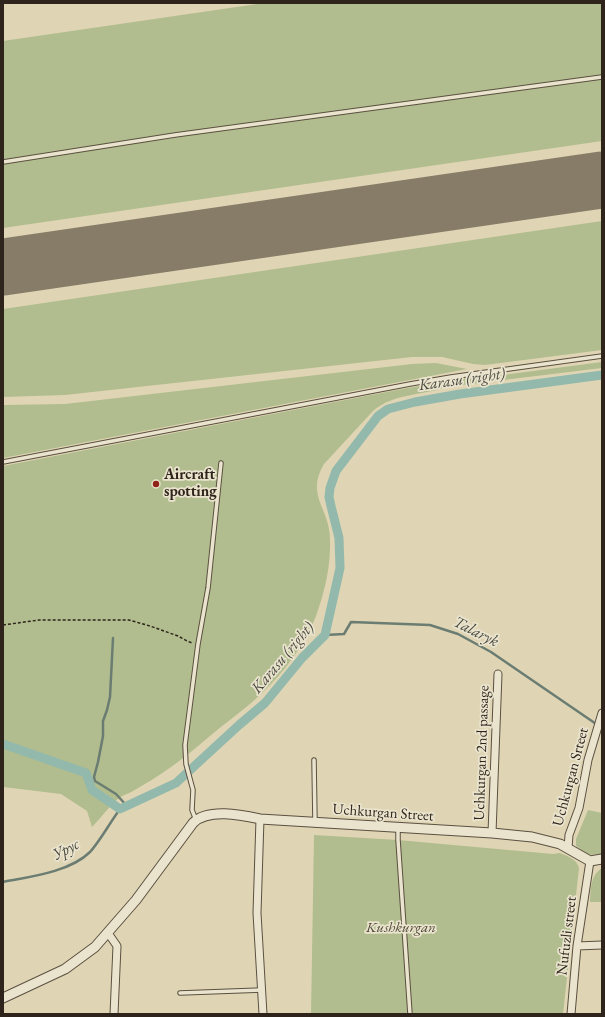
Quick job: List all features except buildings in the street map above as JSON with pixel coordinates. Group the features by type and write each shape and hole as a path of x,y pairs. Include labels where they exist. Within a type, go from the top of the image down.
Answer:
{"street":[{"name":"Uchkurgan 2nd passage","path":"492,833 498,674"},
{"name":"Uchkurgan Srteet","path":"568,848 570,835 579,808 588,760 602,714"},
{"name":"Uchkurgan Street","path":"196,820 206,816 228,814 260,819 315,823 492,833 541,839 568,848 590,861"},
{"path":"260,819 257,913 263,1014"},
{"path":"3,998 65,969 88,953 108,933 136,900 196,820"},
{"path":"590,861 602,859"},
{"name":"Nufuzli street","path":"571,1014 577,946 590,861"},
{"path":"108,933 117,946 114,1014"},
{"path":"577,946 602,945"}],"lane":[{"path":"3,162 175,135 602,77"},
{"path":"3,462 451,376 602,356"},
{"path":"196,820 192,810 193,790 186,764 185,745 198,644 208,588 221,463"},
{"path":"314,760 315,823"},
{"path":"398,828 410,1014"},
{"path":"180,993 262,990"}],"path":[{"path":"3,625 39,620 129,620 178,636 187,642 198,644"}],"green space":[{"path":"264,3 602,3 602,141 3,228 3,41"},
{"path":"602,221 602,350 485,365 473,364 442,357 412,357 65,395 3,397 3,309"},
{"path":"602,362 602,368 446,387 399,398 381,405 373,411 324,464 319,475 317,485 318,494 329,528 330,539 330,558 325,588 316,616 302,645 274,681 249,705 177,763 162,774 119,798 92,827 87,811 61,794 3,787 3,466 402,389 466,378 487,377"},
{"path":"436,363 467,369 3,458 3,405 65,404 412,364"},
{"path":"588,810 602,813 602,854 588,855 576,846 576,839"},
{"name":"Kushkurgan","path":"314,835 398,840 553,854 560,853 574,860 579,868 563,1014 311,1014"},
{"path":"602,868 602,902 590,902 593,879"}],"waterway":[{"name":"Karasu (right)","path":"3,744 86,773 92,790 120,809 176,783 265,703 302,658 325,635 340,568 339,538 329,497 330,488 336,471 378,416 388,409 415,402 460,394 602,375"},
{"name":"Talaryk","path":"325,635 344,634 351,622 430,625 458,634 491,652 602,728"},
{"path":"113,638 110,697 103,721 103,736 94,777 95,781 116,794 127,806"},
{"name":"Урус","path":"3,882 49,873 82,859 90,852 102,837 120,809"}],"runway":[{"path":"3,267 602,180"}],"place":[{"name":"Aircraft spotting","path":"156,484"}]}
